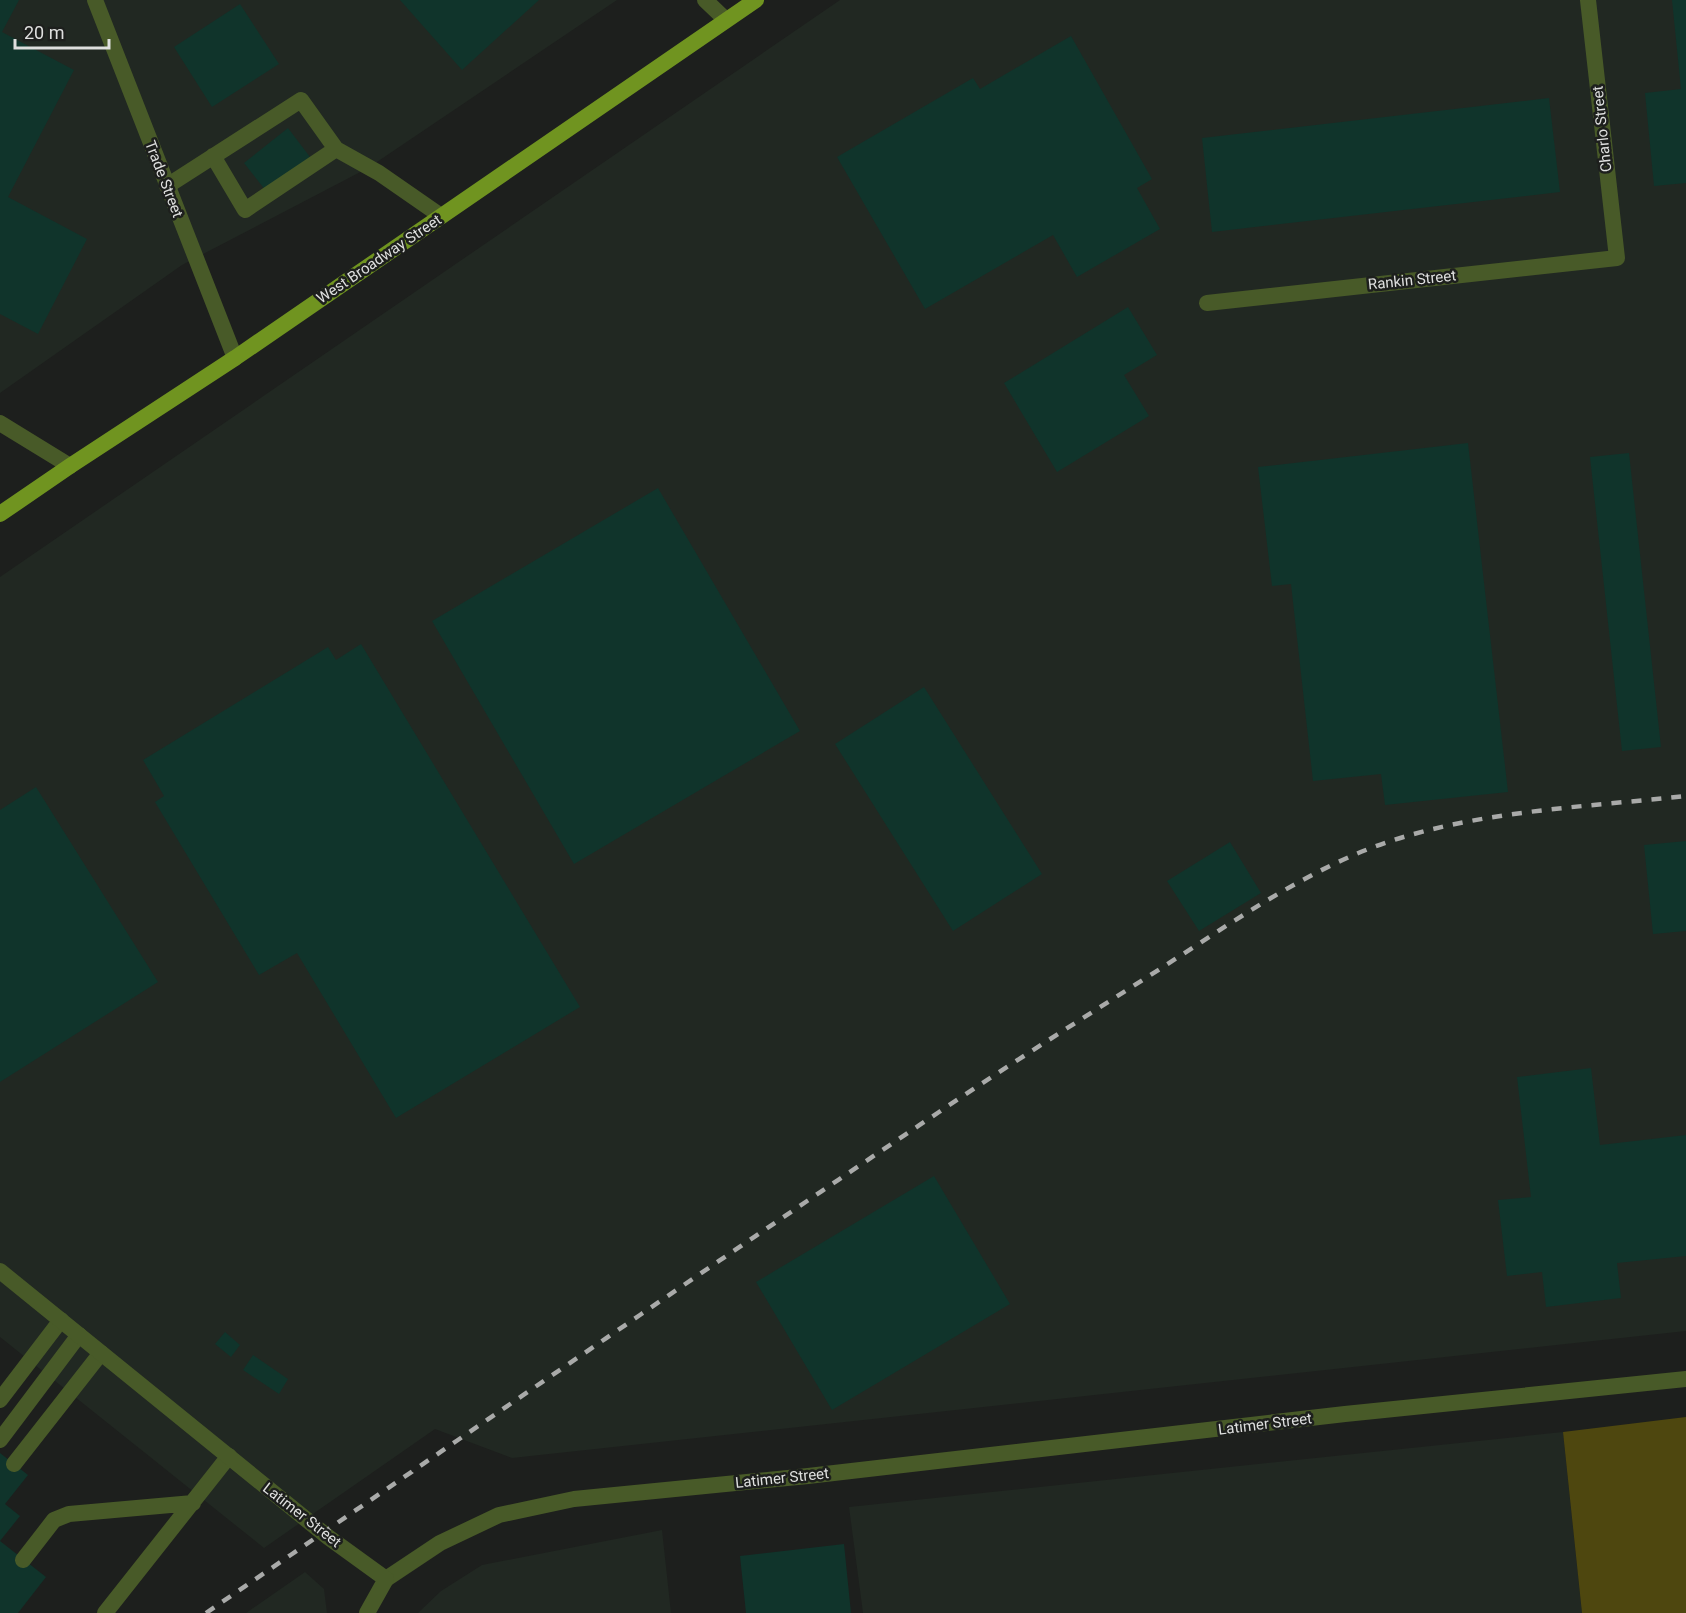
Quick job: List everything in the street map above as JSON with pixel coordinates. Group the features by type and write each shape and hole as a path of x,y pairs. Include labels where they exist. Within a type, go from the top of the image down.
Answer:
{"main road":[{"name":"West Broadway Street","path":"0,514 235,358 756,0"}],"street":[{"name":"Trade Street","path":"95,0 235,358"},
{"path":"705,0 726,20"},
{"name":"Charlo Street","path":"1588,0 1617,258"},
{"path":"167,186 301,100 336,149 379,173 441,216"},
{"path":"213,156 244,210 336,149"},
{"name":"Rankin Street","path":"1207,303 1617,258"},
{"path":"0,423 70,466"},
{"name":"Latimer Street","path":"0,1271 328,1537 386,1579 440,1543 499,1515 574,1499 808,1476 1334,1416 1686,1379"},
{"path":"0,1400 61,1320"},
{"path":"0,1440 79,1335"},
{"path":"14,1464 101,1353"},
{"path":"105,1613 229,1456"},
{"path":"23,1560 54,1520 69,1514 193,1503"},
{"path":"367,1613 386,1579"}],"shaded area":[{"path":"0,0 617,0 368,168 182,265 0,393"},
{"path":"840,0 1686,0 1686,1331 512,1458 435,1429 264,1548 0,1337 0,577"},
{"path":"1686,1417 1686,1613 1582,1613 1563,1432"},
{"path":"1563,1432 1582,1613 863,1613 849,1507"},
{"path":"662,1530 671,1613 418,1613 441,1591 482,1565"},
{"path":"305,1572 324,1589 327,1613 246,1613"}],"building":[{"path":"0,0 19,0 2,32 74,70 8,197 87,239 38,334 0,314"},
{"path":"400,0 539,0 462,70"},
{"path":"1672,0 1686,0 1686,183 1654,186 1645,93 1681,89"},
{"path":"240,4 279,64 212,107 174,47"},
{"path":"1071,36 1152,179 1137,188 1160,229 1077,277 1053,235 925,309 837,157 973,78 980,89"},
{"path":"1549,98 1560,192 1212,232 1202,138"},
{"path":"288,128 310,157 266,191 244,163"},
{"path":"1128,307 1157,355 1124,375 1149,416 1057,472 1004,383"},
{"path":"1468,443 1508,792 1385,805 1381,774 1313,781 1291,584 1272,586 1258,467"},
{"path":"1629,453 1661,747 1622,751 1590,457"},
{"path":"658,488 800,731 574,864 432,621"},
{"path":"361,644 580,1007 396,1118 297,953 259,975 155,802 164,796 143,760 328,647 336,660"},
{"path":"924,687 1042,874 953,931 835,744"},
{"path":"36,787 158,982 0,1082 0,810"},
{"path":"1686,841 1686,931 1653,934 1644,845"},
{"path":"1230,842 1261,893 1199,931 1167,881"},
{"path":"1591,1068 1600,1145 1686,1135 1686,1256 1617,1263 1621,1298 1546,1307 1542,1272 1507,1276 1498,1200 1531,1197 1517,1077"},
{"path":"934,1176 1010,1304 832,1410 756,1282"},
{"path":"225,1332 240,1345 231,1357 215,1344"},
{"path":"253,1355 288,1379 279,1394 243,1370"},
{"path":"0,1453 28,1475 5,1504 20,1516 0,1541"},
{"path":"0,1541 46,1577 18,1613 0,1613"},
{"path":"844,1544 851,1613 746,1613 740,1556"}],"railway":[{"path":"206,1613 967,1093 1233,921 1306,878 1356,854 1435,828 1518,813 1686,796"}]}
